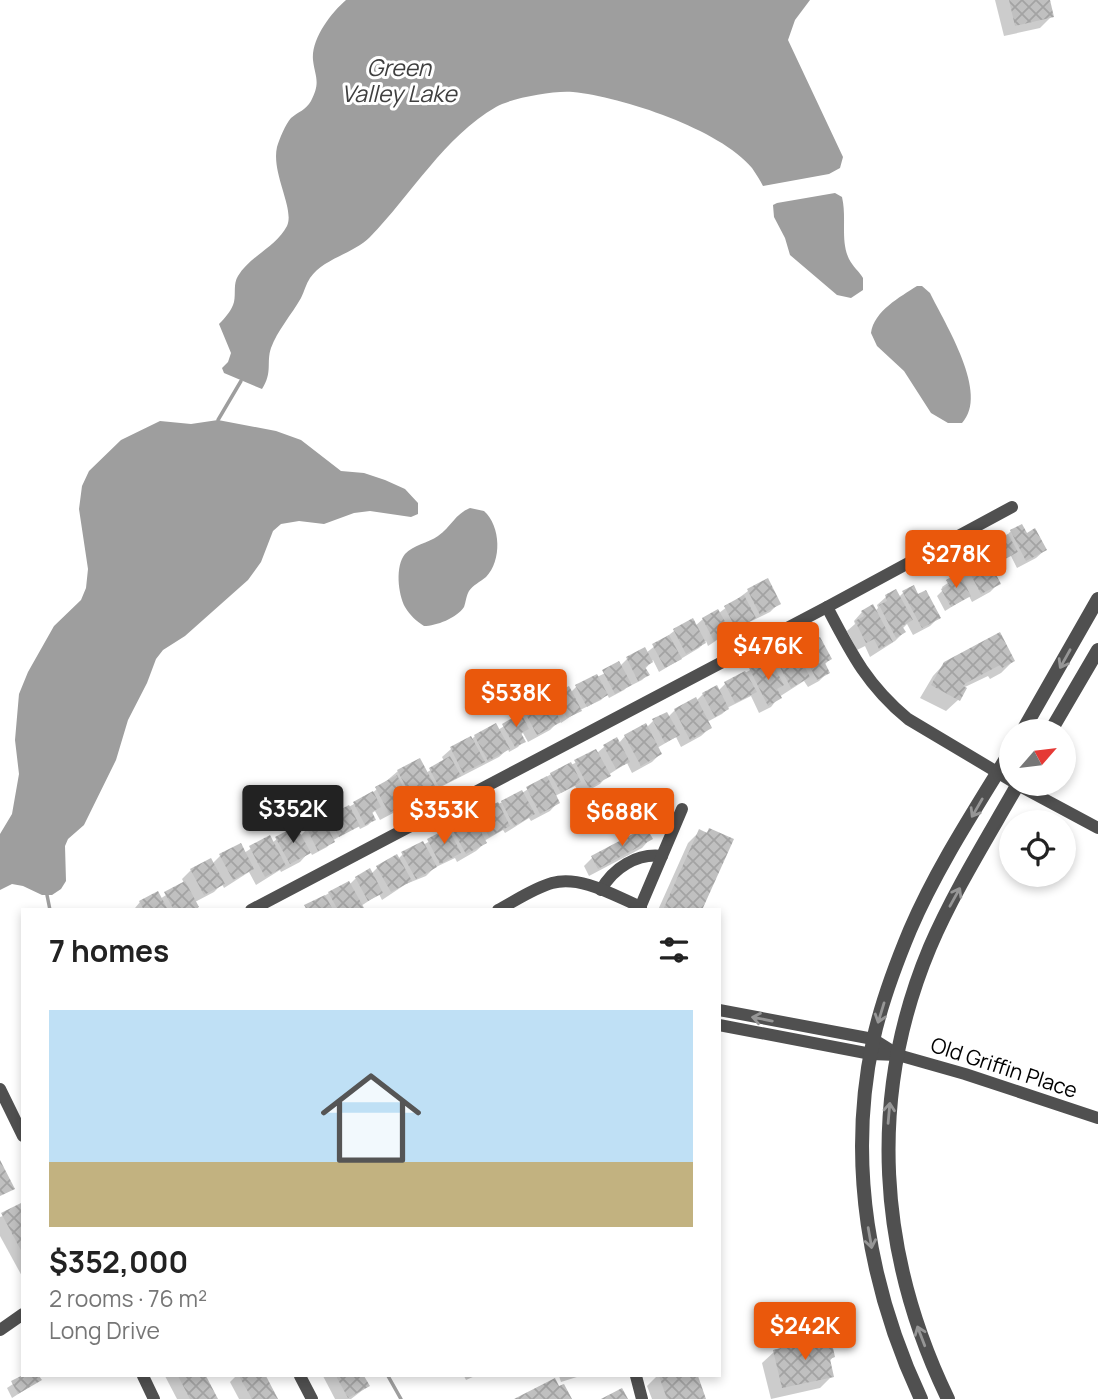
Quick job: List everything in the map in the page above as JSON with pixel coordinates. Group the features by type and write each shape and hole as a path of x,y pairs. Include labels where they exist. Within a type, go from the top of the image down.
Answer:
{"street":[{"path":"255,908 1013,507"},
{"path":"1029,719 1098,599"},
{"path":"827,607 861,671 894,708 998,772 932,886 912,928 895,968 873,1039 871,1054 862,1152 866,1215 890,1327 921,1399"},
{"path":"1058,719 1098,650"},
{"path":"948,1399 909,1303 898,1252 889,1194 888,1114 898,1055 914,989 930,946 1011,796"},
{"path":"1040,796 1098,828"},
{"path":"640,908 682,809"},
{"path":"601,890 615,871 643,856 662,856"},
{"path":"502,908 555,882 601,890 638,908"},
{"path":"721,1009 873,1039 898,1055"},
{"path":"783,1039 787,1024"},
{"path":"721,1026 871,1054 898,1055"},
{"name":"Old Griffin Place","path":"898,1055 1098,1118"},
{"path":"0,1089 21,1132"},
{"path":"0,1331 21,1315"},
{"path":"143,1377 154,1399"},
{"path":"301,1377 312,1399"},
{"path":"636,1377 642,1399"}],"water":[{"name":"Green Valley Lake","path":"346,0 810,0 795,20 788,40 843,157 840,168 829,174 763,186 752,168 717,140 643,108 573,92 533,95 503,104 478,119 445,150 370,237 323,266 310,278 274,342 267,378 262,389 224,373 222,368 231,353 219,324 233,305 238,276 287,226 288,210 277,168 277,147 289,120 311,101 317,84 313,60 315,44 328,19"},
{"path":"835,193 842,197 846,252 863,278 863,290 851,298 837,295 790,255 774,217 773,205 777,203"},
{"path":"917,286 922,286 930,293 954,340 968,377 971,395 969,410 962,423 948,423 931,413 904,371 877,346 871,333 882,311"},
{"path":"218,420 276,431 301,440 341,471 364,473 405,489 418,503 418,514 411,517 370,511 354,513 324,524 299,521 281,524 273,531 261,562 248,580 185,636 163,650 156,659 128,720 116,760 84,825 68,839 65,846 66,881 61,889 52,895 42,895 12,884 0,890 0,834 12,814 19,774 15,740 19,694 54,626 81,600 86,588 88,569 79,509 82,486 89,471 121,440 160,421 191,424"},
{"path":"470,508 484,511 494,525 497,544 495,562 486,577 469,591 461,611 446,621 424,626 411,615 403,601 399,588 402,559 412,548 438,536"}],"building":[{"path":"1009,0 1050,0 1054,17 1015,26"},
{"path":"1022,524 1027,533 1035,528 1047,550 1026,561 1010,530"},
{"path":"1008,534 1018,552 997,563 987,545"},
{"path":"984,552 1001,584 981,594 964,562"},
{"path":"959,573 971,596 951,607 941,589 949,585 946,580"},
{"path":"768,578 781,604 760,615 747,589"},
{"path":"914,585 918,594 926,590 941,618 922,628 902,591"},
{"path":"896,589 913,620 902,626 906,632 896,638 879,605 887,601 885,595"},
{"path":"744,595 756,618 736,629 724,606"},
{"path":"873,604 893,642 879,649 874,639 866,643 855,621 864,616 861,611"},
{"path":"718,609 731,632 714,641 702,618"},
{"path":"693,618 706,643 686,654 673,629"},
{"path":"1000,632 1015,661 1002,668 1000,665 966,683 963,686 967,688 960,701 931,685 944,662"},
{"path":"669,635 682,659 665,668 652,644"},
{"path":"808,637 810,642 820,637 832,659 825,663 830,673 817,680 797,643"},
{"path":"645,647 653,662 645,667 650,675 638,681 626,657"},
{"path":"783,649 786,655 796,650 810,677 791,688 773,654"},
{"path":"619,661 632,685 615,694 602,670"},
{"path":"762,661 764,667 772,663 784,685 777,689 782,698 768,706 749,668"},
{"path":"745,671 757,692 735,703 724,682"},
{"path":"597,674 608,695 587,707 575,685"},
{"path":"717,685 729,709 715,717 702,693"},
{"path":"569,686 582,711 567,718 554,694"},
{"path":"545,692 561,722 537,735 521,705"},
{"path":"696,697 712,728 690,740 674,709"},
{"path":"667,712 680,735 665,743 652,719"},
{"path":"521,713 529,729 521,733 526,742 515,747 502,724"},
{"path":"496,723 510,749 488,761 474,735"},
{"path":"646,723 662,754 641,766 624,735"},
{"path":"471,736 485,762 463,773 450,747"},
{"path":"617,737 630,762 616,769 603,745"},
{"path":"596,749 611,776 589,788 574,760"},
{"path":"450,756 461,776 439,787 429,768"},
{"path":"420,758 436,788 413,800 397,770"},
{"path":"571,762 581,782 561,793 550,773"},
{"path":"397,775 411,802 389,813 375,787"},
{"path":"547,776 560,803 540,814 526,787"},
{"path":"522,790 535,814 514,826 501,801"},
{"path":"373,791 381,807 372,812 376,820 365,825 353,802"},
{"path":"498,802 510,826 489,837 476,813"},
{"path":"349,805 360,826 339,837 328,816"},
{"path":"472,815 487,843 466,854 451,827"},
{"path":"323,818 335,842 318,851 306,827"},
{"path":"296,826 311,853 290,864 275,837"},
{"path":"646,827 653,839 598,869 591,856"},
{"path":"448,828 461,853 440,864 427,839"},
{"path":"709,828 734,839 703,908 664,908 699,829 707,833"},
{"path":"270,835 286,866 265,877 249,846"},
{"path":"423,841 437,867 416,879 401,852"},
{"path":"241,843 254,869 233,880 219,854"},
{"path":"397,854 412,881 391,892 376,866"},
{"path":"211,858 225,884 204,895 190,869"},
{"path":"370,868 383,893 368,901 355,877"},
{"path":"185,881 199,907 173,908 164,892"},
{"path":"349,881 364,908 337,908 328,892"},
{"path":"158,891 167,908 143,908 139,901"},
{"path":"325,895 332,908 306,908 304,905"},
{"path":"0,1160 15,1189 0,1196"},
{"path":"21,1203 21,1250 1,1213"},
{"path":"830,1335 835,1357 830,1359 834,1377 782,1388 773,1350"},
{"path":"21,1376 40,1377 42,1380 18,1394 11,1381"},
{"path":"179,1377 207,1377 218,1399 190,1399"},
{"path":"240,1377 267,1377 278,1399 252,1399"},
{"path":"337,1377 365,1377 370,1386 348,1398"},
{"path":"659,1377 698,1377 706,1399 667,1399"},
{"path":"555,1378 559,1386 564,1384 572,1399 514,1399"},
{"path":"622,1388 628,1399 601,1399"}],"waterway":[{"path":"218,420 241,381"},
{"path":"47,895 50,908"},
{"path":"389,1377 401,1399"}]}
